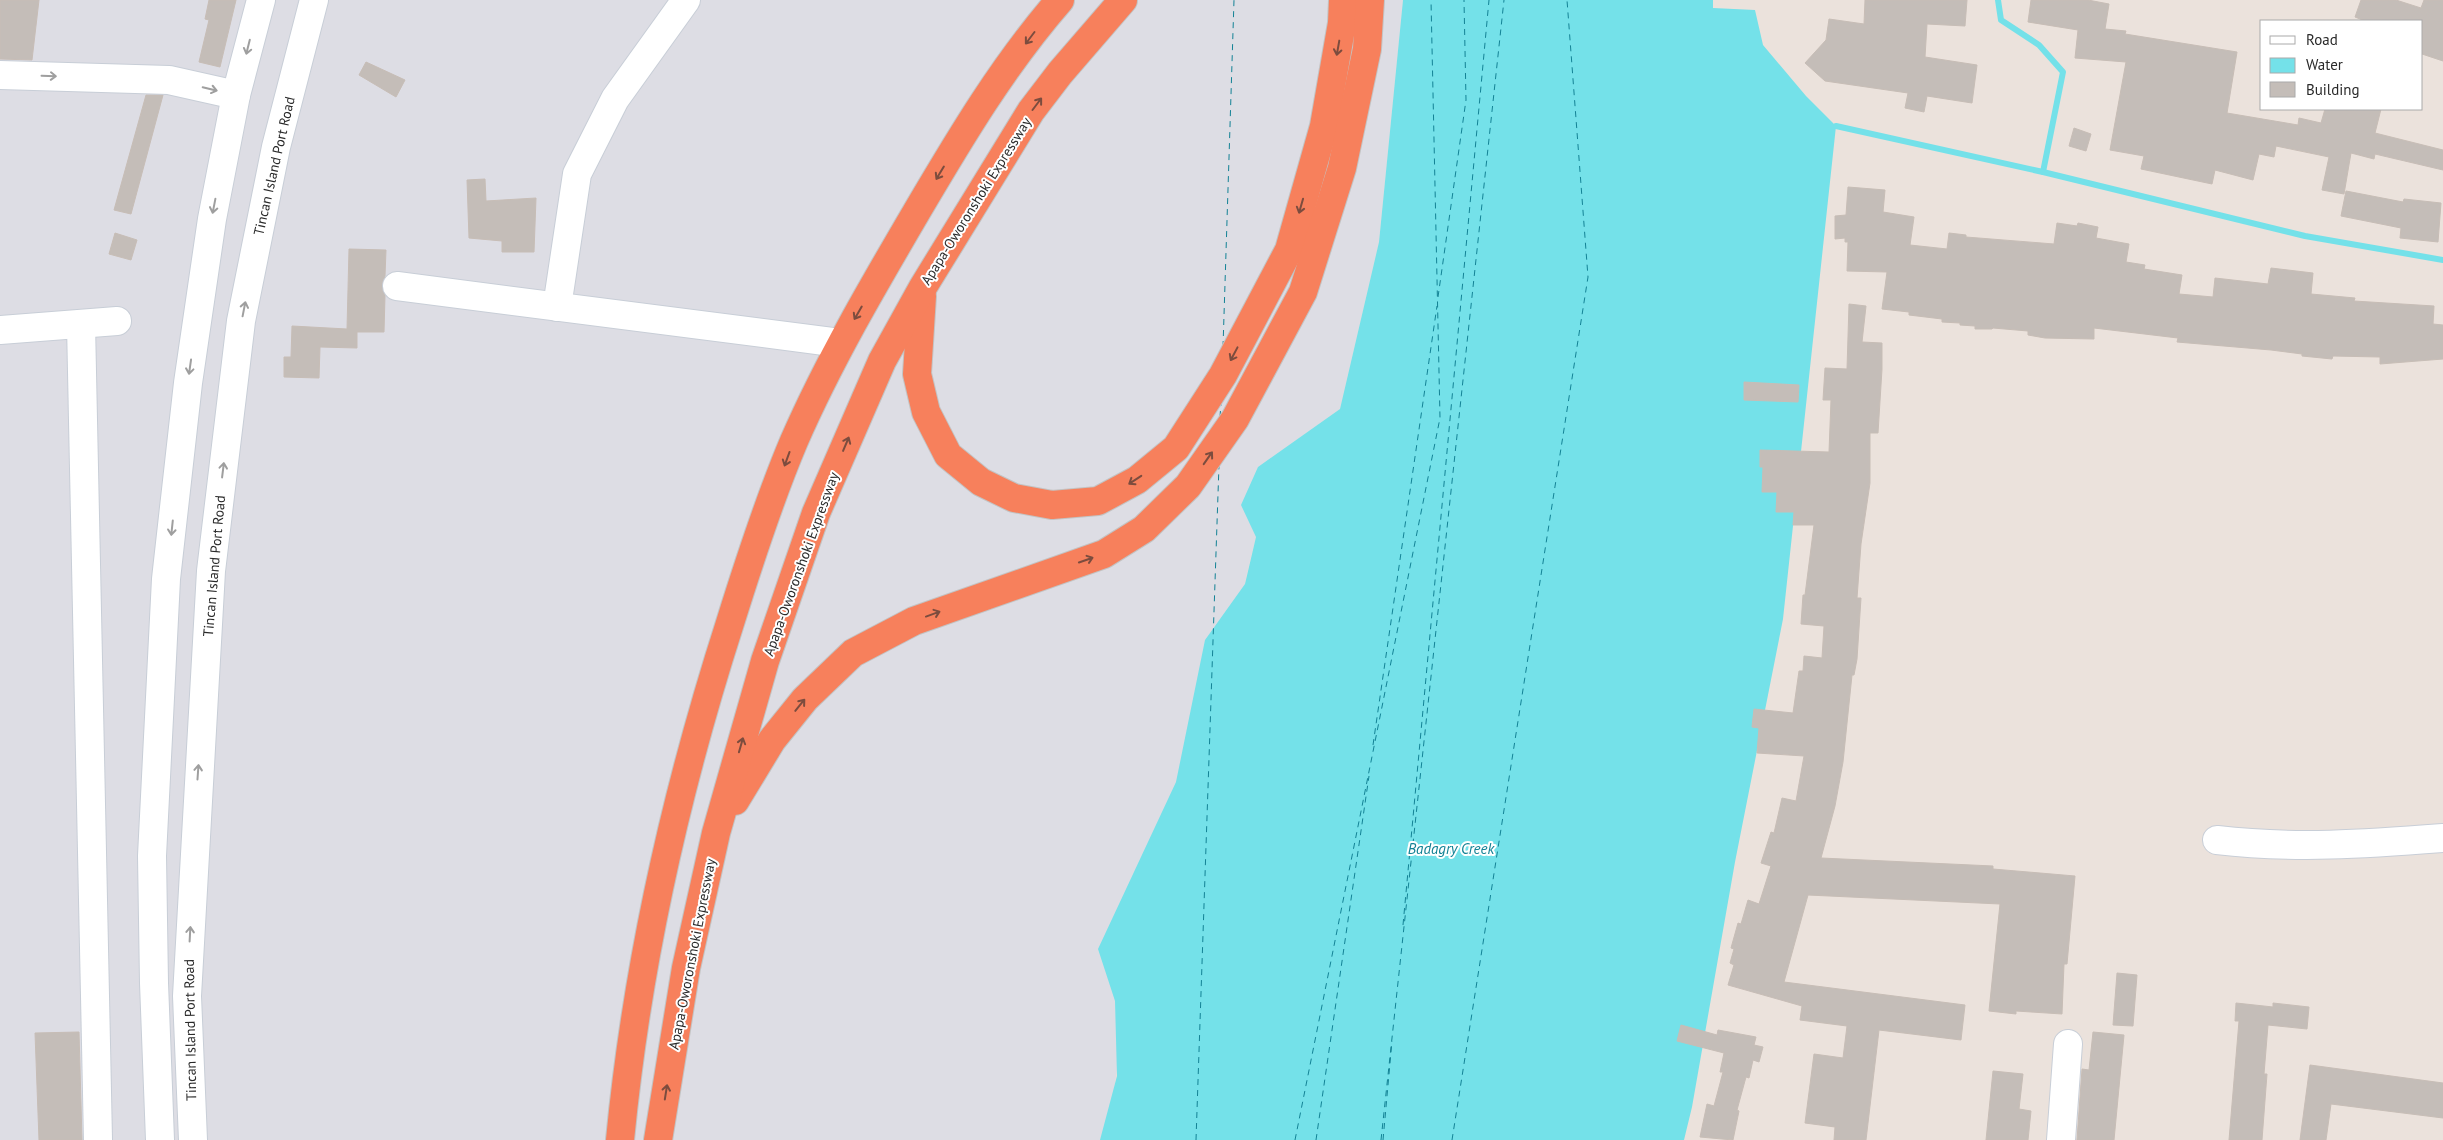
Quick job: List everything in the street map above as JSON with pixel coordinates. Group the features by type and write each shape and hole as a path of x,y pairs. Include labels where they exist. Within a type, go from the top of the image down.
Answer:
{"highway":[{"path":"620,1140 624,1096 648,943 678,804 703,710 749,562 794,442 840,343 976,110 1060,0"},
{"name":"Apapa-Oworonshoki Expressway","path":"658,1140 686,968 716,833 765,661 816,513 882,361 923,287 1031,111 1060,73 1123,0"},
{"path":"923,287 917,374 926,412 948,455 981,482 1014,498 1052,505 1098,501 1137,480 1176,448 1223,375 1289,250 1324,126 1342,23 1343,0"},
{"path":"716,833 772,740 805,699 853,653 914,621 1104,554 1144,529 1188,486 1235,418 1303,292 1342,168 1367,49 1370,0"}],"street":[{"path":"160,1140 154,983 152,856 166,579 196,322 212,219 236,95 261,0"},
{"name":"Tincan Island Port Road","path":"193,1140 187,996 211,571 241,322 276,147 314,0"},
{"path":"557,308 577,174 615,99 686,0"},
{"path":"0,75 170,80 236,95"},
{"path":"397,286 840,343"},
{"path":"0,330 117,321"},
{"path":"81,324 98,1140"},
{"path":"2217,840 2263,845 2363,845 2443,838"},
{"path":"2061,1140 2068,1044"}],"shaded area":[{"path":"0,0 1403,0 1379,242 1340,409 1260,466 1256,537 1246,578 1235,673 1117,1069 1107,1140 0,1140"}],"water":[{"name":"Badagry Creek","path":"1403,0 1713,0 1713,8 1755,10 1763,45 1806,96 1836,126 1783,619 1735,862 1692,1107 1684,1140 1100,1140 1117,1076 1115,1001 1098,949 1176,782 1205,640 1245,584 1256,537 1241,505 1258,467 1340,409 1379,242"}],"building":[{"path":"0,0 39,0 32,60 0,59"},
{"path":"209,0 236,0 220,67 199,62 209,20 205,19"},
{"path":"1865,0 1967,0 1965,26 1927,24 1925,57 1977,65 1972,103 1927,96 1924,112 1905,108 1908,93 1825,81 1805,63 1826,40 1829,19 1864,24"},
{"path":"2031,0 2088,0 2109,4 2105,29 2126,31 2125,34 2237,52 2227,113 2298,125 2299,118 2321,123 2325,110 2381,110 2375,133 2443,150 2443,170 2375,154 2374,159 2351,153 2344,194 2322,190 2329,157 2276,146 2274,157 2259,154 2253,180 2215,170 2212,184 2141,169 2144,156 2110,150 2126,62 2075,58 2078,30 2028,22"},
{"path":"2361,0 2396,0 2421,8 2424,0 2443,0 2443,61 2423,54 2423,20 2362,20 2355,17"},
{"path":"366,62 405,80 396,97 359,75"},
{"path":"146,95 163,95 131,214 114,210"},
{"path":"2074,128 2091,134 2086,151 2069,146"},
{"path":"485,179 486,201 536,198 534,252 502,252 502,241 469,238 467,180"},
{"path":"1848,187 1885,190 1883,212 1914,217 1910,245 1947,249 1949,233 1966,235 1966,237 2054,244 2057,223 2077,226 2078,223 2098,227 2096,238 2129,244 2126,262 2145,265 2144,269 2182,275 2179,294 2213,297 2215,278 2268,284 2271,268 2313,273 2311,294 2355,298 2354,301 2434,306 2433,324 2443,325 2443,359 2380,364 2380,357 2333,356 2332,359 2302,356 2302,354 2271,350 2177,342 2178,338 2094,328 2094,339 2045,338 2028,335 2028,331 1993,328 1975,329 1975,326 1942,322 1942,319 1882,309 1887,272 1847,271 1848,242 1845,242 1845,238 1835,239 1835,216 1846,215"},
{"path":"2346,191 2403,202 2404,199 2441,203 2438,242 2400,238 2401,228 2341,216"},
{"path":"115,233 137,240 131,260 109,254"},
{"path":"349,249 386,250 385,276 382,284 385,295 384,332 357,332 357,348 320,347 319,378 284,377 284,357 291,357 292,326 347,329"},
{"path":"1849,304 1866,306 1862,342 1882,343 1882,369 1878,433 1870,433 1870,483 1861,544 1857,598 1861,598 1857,659 1854,675 1852,675 1843,762 1835,806 1821,858 1993,866 1993,869 2075,876 2067,964 2064,964 2062,1014 2016,1011 2016,1014 1989,1011 2000,904 1808,895 1784,982 1965,1005 1961,1040 1879,1030 1866,1140 1834,1140 1835,1127 1805,1123 1814,1054 1843,1058 1847,1026 1800,1020 1802,1006 1728,985 1734,965 1730,963 1734,949 1731,948 1738,923 1741,924 1748,900 1759,904 1771,866 1761,863 1771,832 1774,833 1782,798 1796,801 1804,756 1757,753 1759,728 1752,727 1754,709 1793,713 1799,671 1803,671 1804,656 1822,658 1824,626 1801,624 1803,595 1805,595 1814,525 1793,525 1794,512 1776,512 1777,492 1762,492 1763,467 1760,467 1760,450 1829,452 1831,400 1823,400 1825,368 1847,369"},
{"path":"1744,382 1799,385 1798,402 1744,400"},
{"path":"2117,973 2137,975 2133,1026 2113,1025"},
{"path":"2236,1003 2273,1007 2273,1003 2309,1007 2307,1029 2268,1025 2264,1074 2267,1074 2262,1140 2229,1140 2239,1021 2235,1021"},
{"path":"1681,1025 1717,1035 1718,1030 1756,1037 1754,1045 1763,1047 1759,1062 1753,1060 1749,1078 1746,1077 1737,1110 1739,1111 1733,1140 1700,1137 1707,1104 1714,1106 1723,1072 1720,1072 1724,1053 1677,1041"},
{"path":"79,1032 82,1140 39,1140 35,1033"},
{"path":"2093,1032 2124,1035 2114,1140 2077,1140 2082,1069 2089,1070"},
{"path":"2310,1065 2443,1083 2443,1118 2331,1104 2326,1140 2300,1140"},
{"path":"1993,1071 2023,1074 2019,1109 2031,1111 2028,1140 1986,1140"}],"waterway":[{"path":"1998,0 2001,20 2039,45 2063,72 2043,172"},
{"path":"1836,126 2043,172 2305,236 2443,260"}],"ferry route":[{"path":"1223,347 1234,0"},
{"path":"1295,1140 1440,418 1431,0"},
{"path":"1438,297 1466,100 1464,0"},
{"path":"1403,925 1489,0"},
{"path":"1381,1140 1504,0"},
{"path":"1452,1140 1588,277 1567,0"},
{"path":"1373,745 1437,306"},
{"path":"1220,417 1221,403"},
{"path":"1196,1140 1219,465"},
{"path":"1316,1140 1369,776"},
{"path":"1383,1140 1392,1041"}]}
